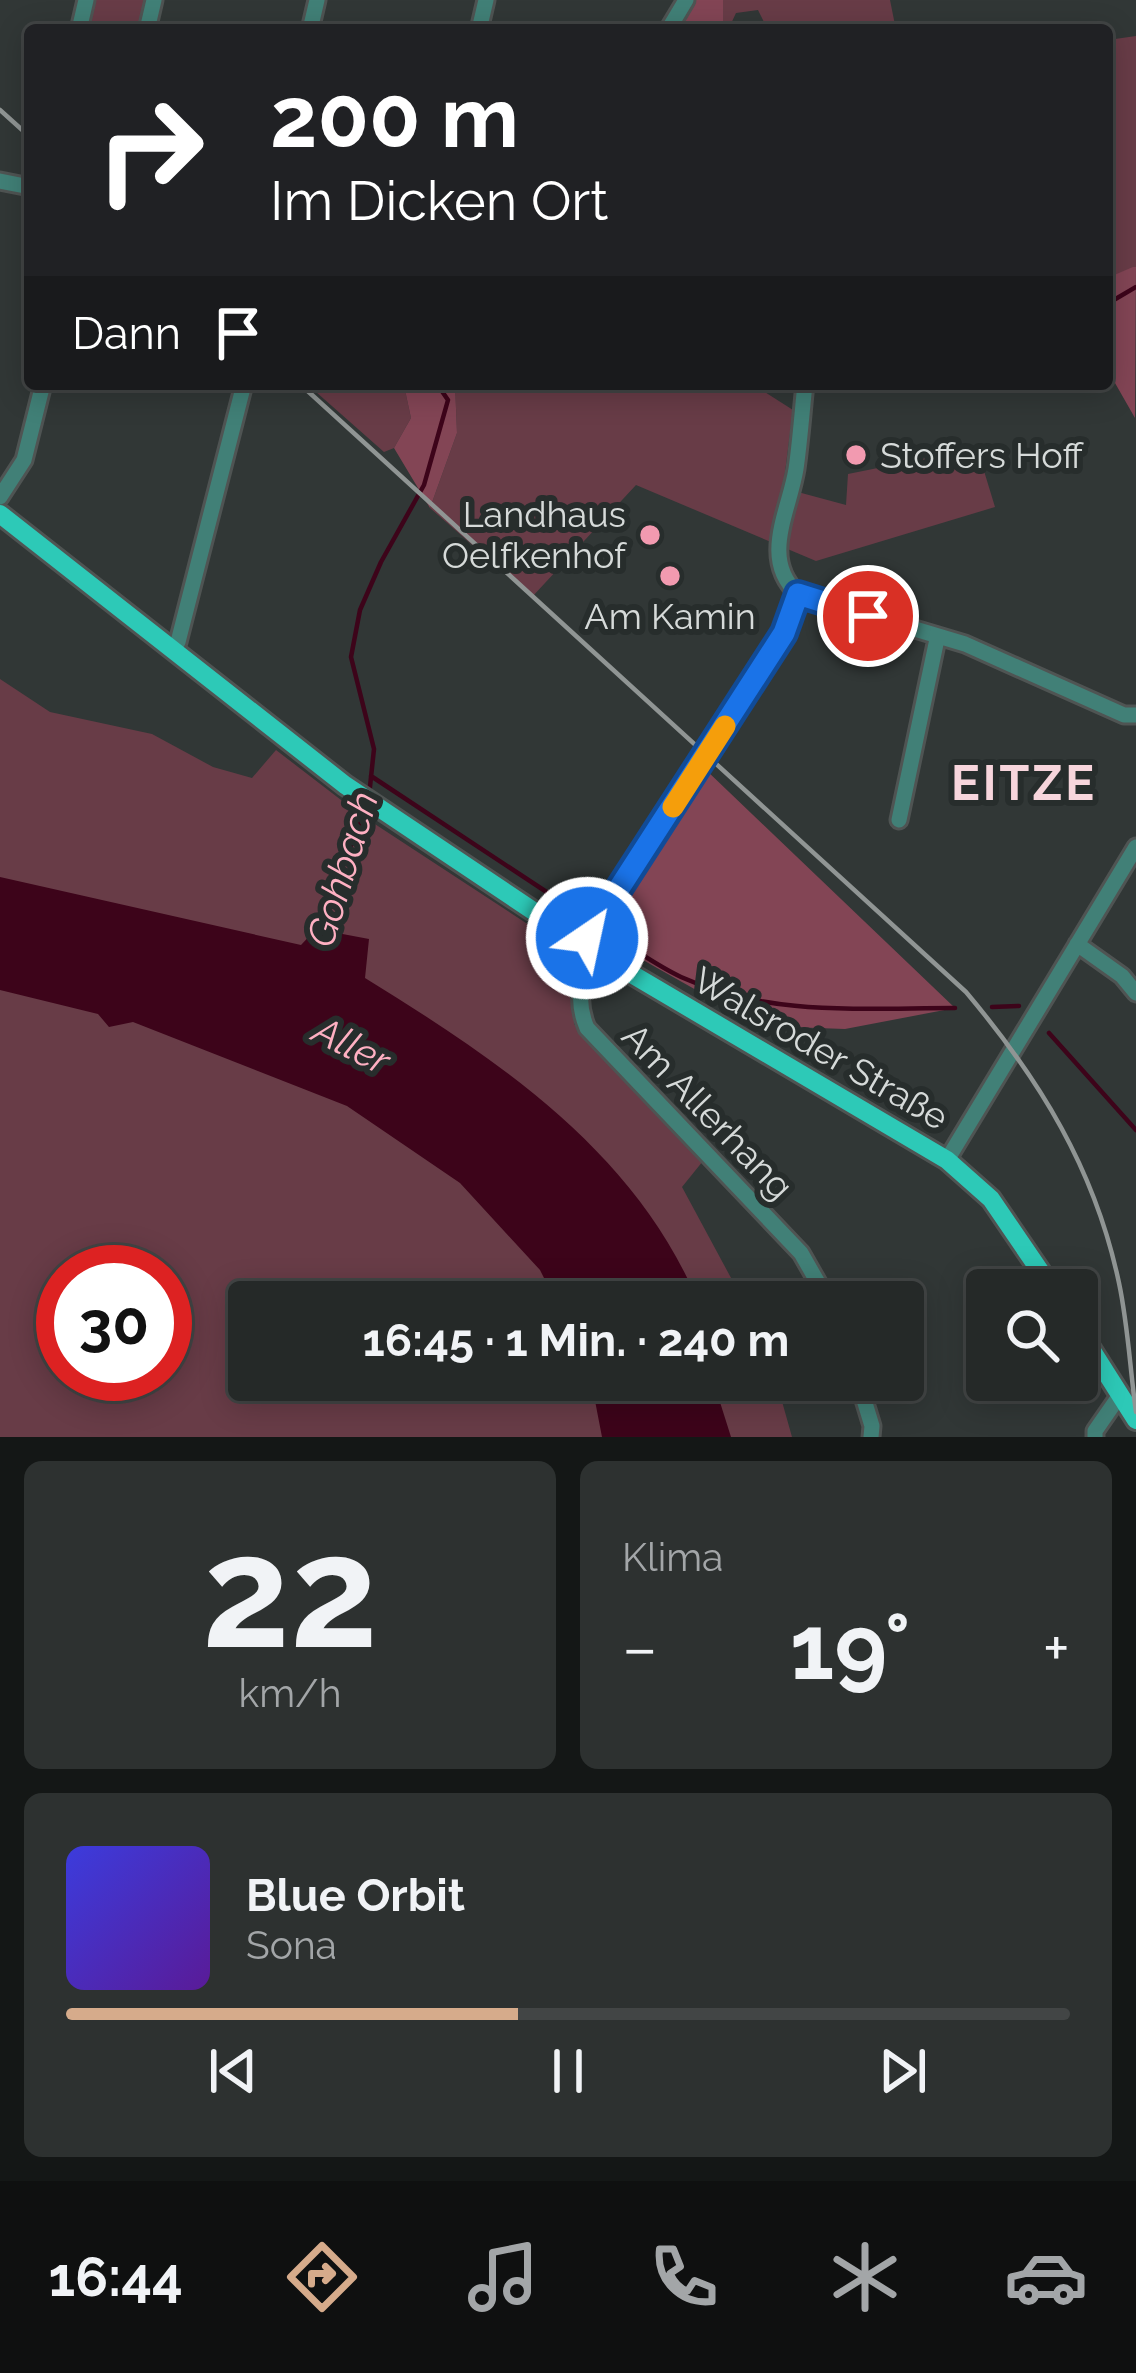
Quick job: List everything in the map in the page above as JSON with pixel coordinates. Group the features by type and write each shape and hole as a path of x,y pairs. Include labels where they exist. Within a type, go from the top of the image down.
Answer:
{"main road":[{"name":"Walsroder Straße","path":"0,514 391,817 589,944 946,1160 991,1199 1039,1269"},
{"path":"1098,1360 1136,1420"}],"street":[{"path":"0,497 24,460 42,390"},
{"path":"172,649 178,642 242,390"},
{"path":"804,390 795,472 778,554 782,576 798,594 965,644 1132,719"},
{"name":"Am Allerhang","path":"798,594 784,633 602,915 589,944 579,998 587,1028 776,1226 817,1281"},
{"path":"898,820 937,638"},
{"path":"946,1160 1136,847"},
{"path":"1077,944 1122,976 1136,993"},
{"path":"1095,1437 1120,1395"},
{"path":"864,1401 871,1437"}],"shaded area":[{"path":"89,0 152,0 141,24 88,23"},
{"path":"695,0 723,0 723,24 683,24"},
{"path":"723,0 890,0 895,24 765,24 758,10 736,13 731,24 723,24"},
{"path":"1136,36 1136,267 1113,276 1113,55 1115,39"},
{"path":"1136,267 1135,418 1113,380 1113,275"},
{"path":"314,390 405,390 411,418 394,448 384,452"},
{"path":"405,390 455,390 457,433 430,508 394,448 411,418"},
{"path":"455,390 761,390 793,410 783,488 846,505 848,474 977,448 995,507 816,561 636,485 532,597 430,508 457,433"},
{"path":"0,679 50,712 152,734 213,767 252,778 276,750 358,813 581,959 574,1024 703,1161 682,1187 733,1281 228,1281 228,1401 782,1401 792,1437 0,1437"},
{"path":"705,769 955,1008 845,1029 760,1026 595,933"}],"water":[{"name":"Aller","path":"0,877 301,945 316,929 369,939 365,978 464,1042 558,1114 639,1200 688,1281 546,1281 460,1183 347,1106 133,1022 109,1027 98,1014 0,990"},
{"path":"595,1401 720,1401 731,1437 602,1437"}],"waterway":[{"name":"Gohbach","path":"1113,300 1136,287"},
{"name":"Gohbach","path":"369,796 374,749 351,657 360,610 424,485 448,400 441,390"},
{"path":"371,776 592,922"},
{"name":"Gohbach","path":"322,931 334,886 367,807"},
{"path":"601,928 681,977 748,999 816,1008 955,1008"},
{"path":"992,1007 1019,1006"},
{"path":"1049,1033 1136,1130"}],"railway":[{"path":"0,110 24,132"},
{"path":"307,390 966,992 1041,1093 1080,1164 1109,1241 1122,1299 1136,1412"}],"slow traffic":[{"path":"673,807 725,726"}],"place":[{"name":"Stoffers Hoff","path":"856,455"},
{"name":"Landhaus Oelfkenhof","path":"650,535"},
{"name":"Am Kamin","path":"670,576"}],"district":[{"name":"EITZE","path":"1024,783"}],"route":[{"path":"587,938 784,633 798,594 868,616"}]}
